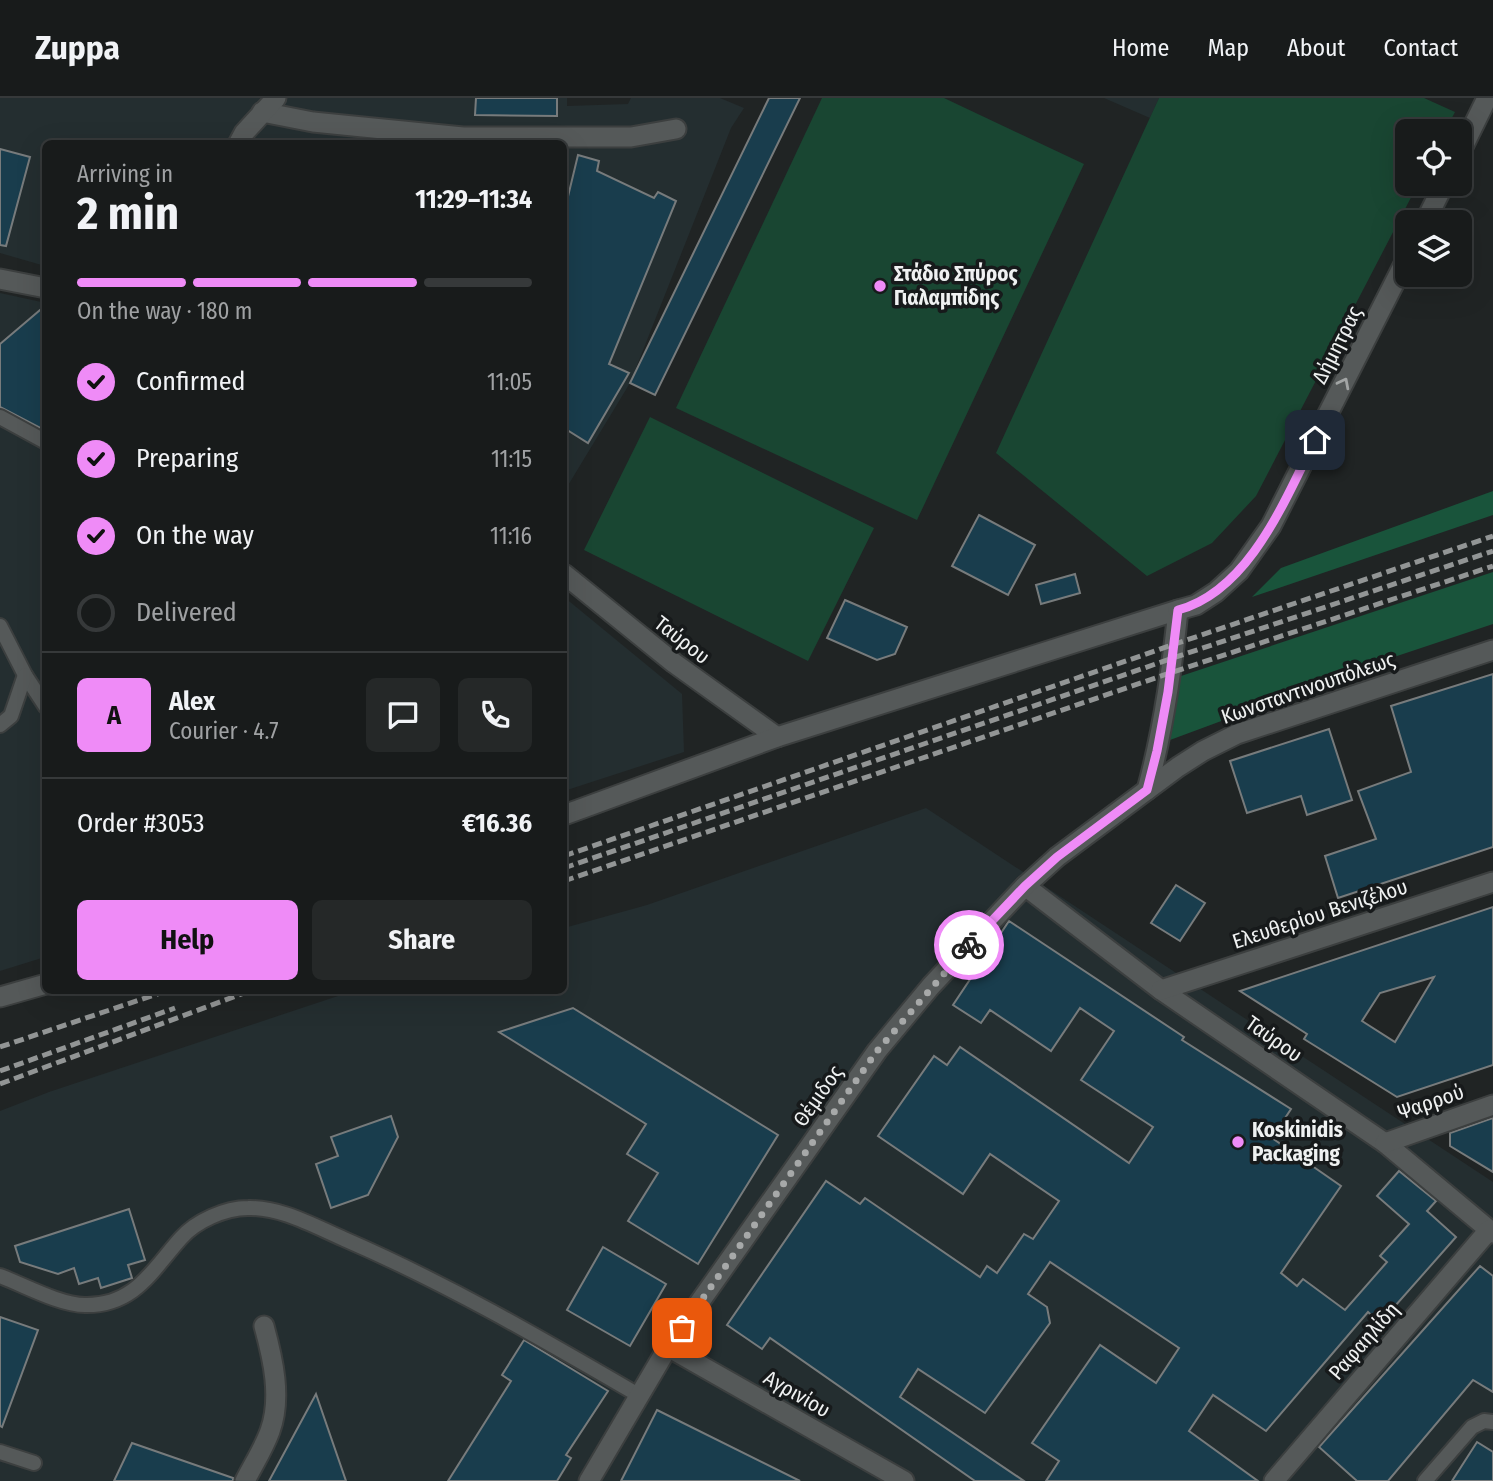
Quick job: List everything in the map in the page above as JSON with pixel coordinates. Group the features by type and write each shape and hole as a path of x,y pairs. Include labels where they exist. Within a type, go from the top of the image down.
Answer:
{"street":[{"path":"241,140 276,98"},
{"path":"1472,132 1487,106"},
{"path":"262,113 313,122 463,137 631,137 676,130"},
{"path":"0,279 42,287"},
{"name":"Δήμητρας","path":"567,814 776,737 1196,605 1216,592 1239,571 1271,526 1395,282"},
{"name":"Ταύρου","path":"567,576 674,663 776,737"},
{"path":"1147,790 1168,692 1178,610"},
{"name":"Κωνσταντινουπόλεως","path":"1147,790 1203,751 1237,734 1493,650"},
{"name":"Θέμιδος","path":"589,1481 668,1348 877,1051 931,986 1025,886 1057,857 1147,790"},
{"name":"Ελευθερίου Βενιζέλου","path":"1161,990 1493,882"},
{"name":"Ταύρου","path":"1025,886 1161,990 1385,1143 1491,1231"},
{"path":"0,998 42,985"},
{"name":"Ψαρρού","path":"1385,1143 1493,1105"},
{"name":"Ραφαηλίδη","path":"1274,1481 1491,1231"},
{"path":"245,1481 270,1431 275,1409 272,1354 264,1326"},
{"name":"Αγρινίου","path":"668,1348 904,1481"}],"lane":[{"path":"0,417 42,440"},
{"path":"0,625 25,675 42,701"},
{"path":"0,724 11,716 25,675"},
{"path":"0,1276 66,1301 83,1305 107,1302 144,1284 192,1227 216,1215 232,1211 246,1208 265,1209 301,1221 425,1275 640,1395"},
{"path":"1424,1481 1472,1427 1484,1421 1493,1422"},
{"path":"0,1452 34,1463"}],"shaded area":[{"path":"0,98 567,98 567,106 628,104 631,98 720,98 744,108 731,128 630,383 567,487 567,140 42,140 42,265 0,253"},
{"path":"1104,98 1159,98 1150,118"},
{"path":"0,293 42,302 42,958 0,971"},
{"path":"567,599 682,694 684,752 567,790"},
{"path":"926,808 1493,1182 1493,1481 0,1481 0,1111 49,1092 344,994 567,994 567,927 647,905"}],"green space":[{"name":"Στάδιο Σπύρος Γιαλαμπίδης","path":"822,98 944,98 1084,164 917,520 676,408"},
{"path":"1159,98 1424,98 1455,112 1451,119 1395,119 1395,196 1412,196 1404,210 1395,210 1395,228 1256,496 1212,543 1147,576 996,453"},
{"path":"650,417 874,528 808,661 584,550"},
{"path":"1493,491 1493,515 1252,597 1281,568"},
{"path":"1493,572 1493,624 1394,657 1170,740 1178,677"}],"building":[{"path":"476,98 557,98 557,116 475,115"},
{"path":"769,98 800,98 655,395 630,383"},
{"path":"0,149 30,157 6,246 0,245"},
{"path":"578,155 599,161 597,171 654,198 658,192 676,201 609,364 629,373 588,443 567,430 567,201"},
{"path":"42,308 42,429 0,407 0,344"},
{"path":"979,515 1035,545 1008,595 952,566"},
{"path":"1075,574 1080,593 1041,604 1036,585"},
{"path":"845,600 907,627 895,654 877,660 827,638"},
{"path":"1493,674 1493,847 1338,898 1325,856 1376,839 1358,791 1411,772 1391,706"},
{"path":"1329,729 1352,800 1307,815 1301,796 1247,813 1230,761"},
{"path":"1176,885 1205,903 1180,941 1151,923"},
{"path":"1493,907 1493,1065 1397,1097 1304,1039 1307,1034 1240,991","holes":["1434,977 1395,1042 1362,1021 1380,993"]},
{"path":"1009,921 1184,1037 1182,1040 1291,1109 1272,1138 1341,1186 1281,1273 1297,1286 1303,1279 1345,1310 1387,1262 1380,1256 1409,1224 1377,1196 1399,1171 1436,1201 1427,1211 1456,1237 1380,1323 1368,1312 1266,1431 1213,1395 1189,1431 1258,1481 1046,1481 1059,1461 1032,1443 1100,1345 1156,1383 1179,1348 1050,1262 1028,1294 1047,1307 1050,1323 985,1413 918,1369 900,1397 1024,1481 975,1481 770,1338 762,1349 727,1325 826,1181 860,1204 865,1198 980,1277 987,1266 997,1273 1024,1234 1033,1239 1059,1201 990,1154 963,1194 878,1136 934,1056 947,1065 960,1047 1129,1163 1153,1127 1081,1080 1114,1031 1080,1008 1051,1051 990,1010 981,1023 953,1005"},
{"path":"573,1008 778,1135 698,1264 628,1221 658,1173 627,1154 646,1124 499,1032"},
{"path":"391,1116 398,1137 368,1195 331,1208 316,1164 338,1156 331,1137"},
{"path":"1493,1118 1493,1172 1450,1146 1450,1133"},
{"path":"129,1209 145,1260 128,1265 132,1278 101,1288 98,1278 79,1284 74,1268 58,1274 20,1262 15,1246"},
{"path":"603,1247 666,1284 630,1346 567,1310"},
{"path":"1480,1266 1493,1276 1493,1392 1473,1380 1388,1481 1357,1481 1319,1447"},
{"path":"0,1317 38,1330 2,1427 0,1426"},
{"path":"524,1340 608,1391 566,1455 571,1458 557,1481 448,1481 511,1381 502,1375"},
{"path":"316,1394 346,1481 269,1481"},
{"path":"657,1410 800,1481 621,1481"},
{"path":"1477,1442 1493,1452 1493,1481 1452,1481"},
{"path":"132,1443 233,1478 233,1481 114,1481"}],"railway":[{"path":"567,855 1493,536"},
{"path":"567,867 1493,551"},
{"path":"567,880 1170,673 1493,566"},
{"path":"0,1047 157,994"},
{"path":"0,1084 241,994"},
{"path":"0,1071 175,1008"}],"way so far":[{"path":"682,1328 877,1051 969,945"}],"place":[{"name":"Στάδιο Σπύρος Γιαλαμπίδης","path":"880,286"},
{"name":"Koskinidis Packaging","path":"1238,1142"}],"route":[{"path":"969,945 1025,886 1057,857 1147,790 1168,692 1178,610 1196,605 1216,592 1239,571 1271,526 1315,440"}]}
